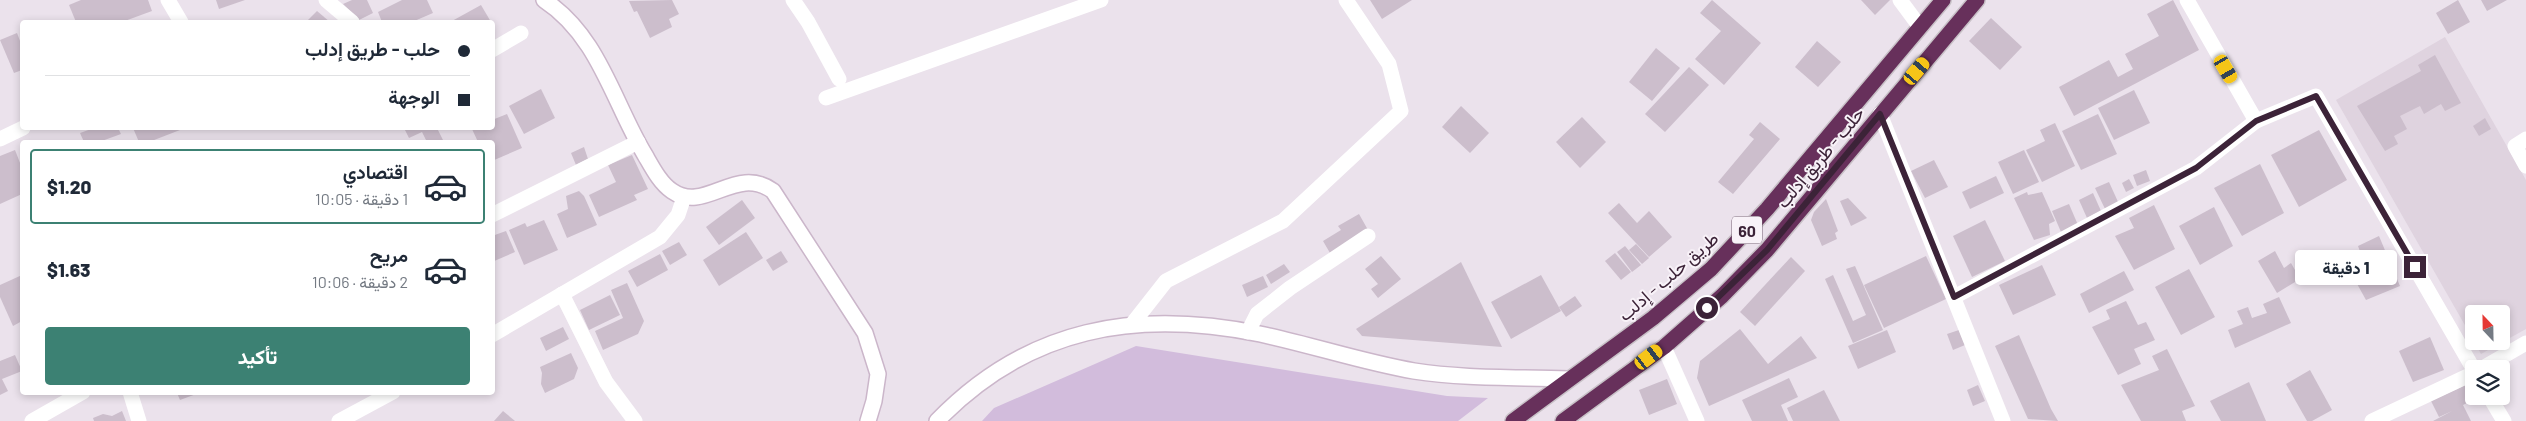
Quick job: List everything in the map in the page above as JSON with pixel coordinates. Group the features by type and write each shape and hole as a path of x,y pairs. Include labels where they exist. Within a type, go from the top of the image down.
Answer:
{"highway":[{"name":"طريق حلب - إدلب","path":"1514,421 1653,318 1711,269 1767,209 1942,0"},
{"name":"حلب - طريق إدلب","path":"1563,421 1664,347 1722,296 1767,250 1977,0"}],"street":[{"path":"168,0 180,20"},
{"path":"326,0 350,20"},
{"path":"544,0 555,7 590,44 638,142 657,176 671,191 684,197 698,197 742,182 764,185 773,191 864,333 878,374 874,401 868,421"},
{"path":"793,0 808,22 838,79"},
{"path":"826,98 1102,0"},
{"path":"1133,324 1166,281 1284,221 1401,111 1389,64 1346,0"},
{"path":"1900,0 1920,27"},
{"path":"2187,0 2256,121"},
{"path":"495,48 521,33"},
{"path":"1954,297 2196,168 2256,121 2316,96 2467,360"},
{"path":"1880,114 2003,421"},
{"path":"0,139 20,129"},
{"path":"2526,139 2515,146 2526,166"},
{"path":"495,214 638,142"},
{"path":"495,332 660,237 678,215 684,197"},
{"path":"1248,332 1257,314 1290,288 1368,236"},
{"path":"562,294 606,382 635,421"},
{"path":"937,421 976,386 1036,350 1105,328 1133,324 1200,325 1248,332 1415,371 1569,379"},
{"path":"2497,360 2526,343"},
{"path":"1664,347 1697,421"},
{"path":"2372,421 2465,376"},
{"path":"32,421 78,395"},
{"path":"131,395 138,421"},
{"path":"339,421 387,395"},
{"path":"2494,405 2504,421"}],"shaded area":[{"path":"2445,37 2526,180 2526,329 2510,338 2510,305 2465,305 2465,326 2336,100"},
{"path":"1136,346 1447,396 1488,398 1458,421 982,421 994,408"},
{"path":"2479,350 2488,350 2481,354"}],"building":[{"path":"81,0 148,0 152,11 127,20 75,20 69,5"},
{"path":"216,0 245,0 219,9"},
{"path":"352,0 367,0 373,13 359,20 343,4"},
{"path":"402,0 427,0 433,13 417,20 381,20 378,12"},
{"path":"672,0 679,14 669,19 672,27 650,38 637,11 634,12 629,1"},
{"path":"1370,0 1412,0 1382,19"},
{"path":"1712,0 1761,43 1724,85 1695,59 1721,31 1700,13"},
{"path":"1861,0 1890,0 1875,15"},
{"path":"2173,0 2199,50 2074,116 2059,87 2109,60 2118,77 2133,69 2125,54 2159,36 2147,14"},
{"path":"2458,0 2470,22 2448,34 2436,13"},
{"path":"2481,0 2507,0 2487,11"},
{"path":"481,5 490,20 454,20"},
{"path":"317,11 328,20 308,20"},
{"path":"1991,18 2022,47 2000,70 1969,41"},
{"path":"17,33 20,41 20,71 14,73 0,40"},
{"path":"1817,41 1841,62 1818,87 1795,67"},
{"path":"1656,48 1680,68 1652,101 1629,82"},
{"path":"2435,55 2461,103 2445,111 2441,104 2424,114 2420,106 2400,116 2407,129 2394,136 2398,144 2385,151 2357,106 2421,71 2418,65"},
{"path":"1689,67 1709,85 1665,132 1645,114"},
{"path":"541,89 555,118 524,134 509,106"},
{"path":"2134,90 2150,123 2114,140 2098,108"},
{"path":"1461,106 1489,133 1470,153 1442,127"},
{"path":"507,114 522,148 495,160 495,140 477,140 472,130 495,130 495,119"},
{"path":"2098,114 2117,154 2081,170 2062,131"},
{"path":"1582,117 1606,142 1580,168 1556,142"},
{"path":"2485,118 2491,129 2479,136 2473,126"},
{"path":"1760,122 1780,139 1733,194 1718,182 1754,139 1749,135"},
{"path":"2055,123 2075,166 2042,182 2026,150 2045,141 2040,130"},
{"path":"88,130 119,130 121,134 104,140 83,140 80,133"},
{"path":"134,130 180,130 154,140 138,140"},
{"path":"405,130 438,130 443,140 426,140 422,132 409,138"},
{"path":"2319,130 2347,180 2299,207 2271,155"},
{"path":"584,147 588,159 576,165 571,153"},
{"path":"15,150 20,163 20,195 0,204 0,156"},
{"path":"2024,150 2039,182 2013,194 1998,162"},
{"path":"632,155 648,189 634,195 637,200 599,217 589,195 616,182 608,165"},
{"path":"1934,160 1948,187 1925,198 1911,171"},
{"path":"2260,164 2284,213 2242,236 2214,188"},
{"path":"2146,170 2150,181 2137,186 2133,175"},
{"path":"1996,176 2004,193 1970,209 1962,192"},
{"path":"2129,179 2134,188 2126,192 2122,183"},
{"path":"2109,182 2119,204 2106,211 2095,188"},
{"path":"579,191 584,196 597,225 567,238 557,214 568,209 566,196"},
{"path":"2027,192 2028,195 2042,192 2055,221 2049,224 2050,235 2034,240 2014,198"},
{"path":"2093,193 2101,211 2087,218 2079,200"},
{"path":"1848,198 1867,218 1851,226 1840,201"},
{"path":"1826,199 1838,231 1835,233 1837,239 1822,246 1811,220 1814,212"},
{"path":"742,200 755,218 719,245 706,227"},
{"path":"1619,203 1637,223 1649,211 1672,237 1649,257 1608,213"},
{"path":"2069,204 2078,225 2061,232 2052,211"},
{"path":"2154,205 2175,249 2134,270 2115,236 2134,228 2129,218"},
{"path":"2214,207 2233,246 2200,265 2179,226"},
{"path":"1359,214 1368,230 1330,253 1323,241 1341,230 1338,226"},
{"path":"544,220 558,250 524,265 509,230 525,223 527,227"},
{"path":"1985,220 2005,261 1972,277 1953,236"},
{"path":"506,231 515,252 495,261 495,235"},
{"path":"746,232 763,258 719,286 703,260"},
{"path":"2379,236 2400,286 2366,300 2346,264 2362,257 2358,246"},
{"path":"679,242 687,255 670,265 662,251"},
{"path":"1636,244 1649,258 1642,264 1629,250"},
{"path":"1625,246 1641,265 1632,272 1617,252"},
{"path":"781,251 788,262 773,271 766,260"},
{"path":"2275,251 2284,268 2291,263 2300,279 2277,293 2258,261"},
{"path":"1615,253 1631,272 1621,280 1605,261"},
{"path":"660,254 668,270 637,287 628,271"},
{"path":"1381,256 1401,279 1378,298 1371,289 1378,284 1365,269"},
{"path":"1926,256 1946,299 1884,328 1864,285"},
{"path":"1791,257 1805,271 1755,326 1740,312"},
{"path":"1461,262 1502,347 1362,336 1356,329"},
{"path":"1284,264 1290,272 1271,284 1266,275"},
{"path":"2042,265 2056,295 2013,315 1999,285"},
{"path":"1855,266 1883,330 1853,343 1825,279 1833,275 1853,321 1866,315 1846,269"},
{"path":"2189,269 2215,317 2181,335 2155,287"},
{"path":"2124,271 2134,290 2089,313 2080,294"},
{"path":"1541,275 1561,311 1511,339 1491,302"},
{"path":"20,276 20,322 13,326 0,297 0,285"},
{"path":"1263,276 1268,287 1247,297 1242,285"},
{"path":"627,283 644,321 638,334 603,350 595,331 623,318 611,290"},
{"path":"610,295 620,315 589,330 580,310"},
{"path":"1575,296 1582,306 1566,317 1559,307"},
{"path":"2279,297 2291,323 2235,348 2228,330 2243,324 2237,311 2248,307 2252,318 2267,313 2263,304"},
{"path":"2126,301 2138,325 2146,322 2155,340 2134,349 2141,364 2118,375 2092,327 2110,319 2106,310"},
{"path":"563,327 569,339 546,351 540,338"},
{"path":"1740,329 1768,364 1801,336 1817,358 1709,406 1697,378 1700,361"},
{"path":"1887,330 1896,352 1858,369 1848,346"},
{"path":"1959,330 1965,345 1953,350 1947,334"},
{"path":"2019,335 2058,421 2028,419 1995,346"},
{"path":"2430,337 2444,370 2413,382 2399,351"},
{"path":"2167,349 2195,406 2182,411 2186,421 2141,421 2121,385 2159,370 2152,356"},
{"path":"571,353 578,368 574,379 545,393 541,384 542,373 540,367"},
{"path":"15,355 20,366 20,372 2,379 8,391 0,395 0,361"},
{"path":"2310,370 2332,410 2312,421 2307,421 2286,384"},
{"path":"1789,378 1798,397 1781,405 1788,421 1752,421 1742,400"},
{"path":"1667,379 1677,404 1649,415 1639,390"},
{"path":"2249,382 2266,421 2221,421 2210,401"},
{"path":"1978,385 1985,401 1973,406 1967,390"},
{"path":"2465,385 2465,404 2463,405 2471,421 2433,421 2452,411 2439,417 2431,401"},
{"path":"1824,390 1840,421 1793,421 1787,408"},
{"path":"178,395 194,395 180,400"},
{"path":"122,411 126,421 94,421 93,418 103,414 112,416"},
{"path":"503,411 515,421 494,421"}],"route":[{"path":"1707,308 1722,296 1767,250 1880,114 1954,297 2196,168 2256,121 2316,96 2415,267"}]}
